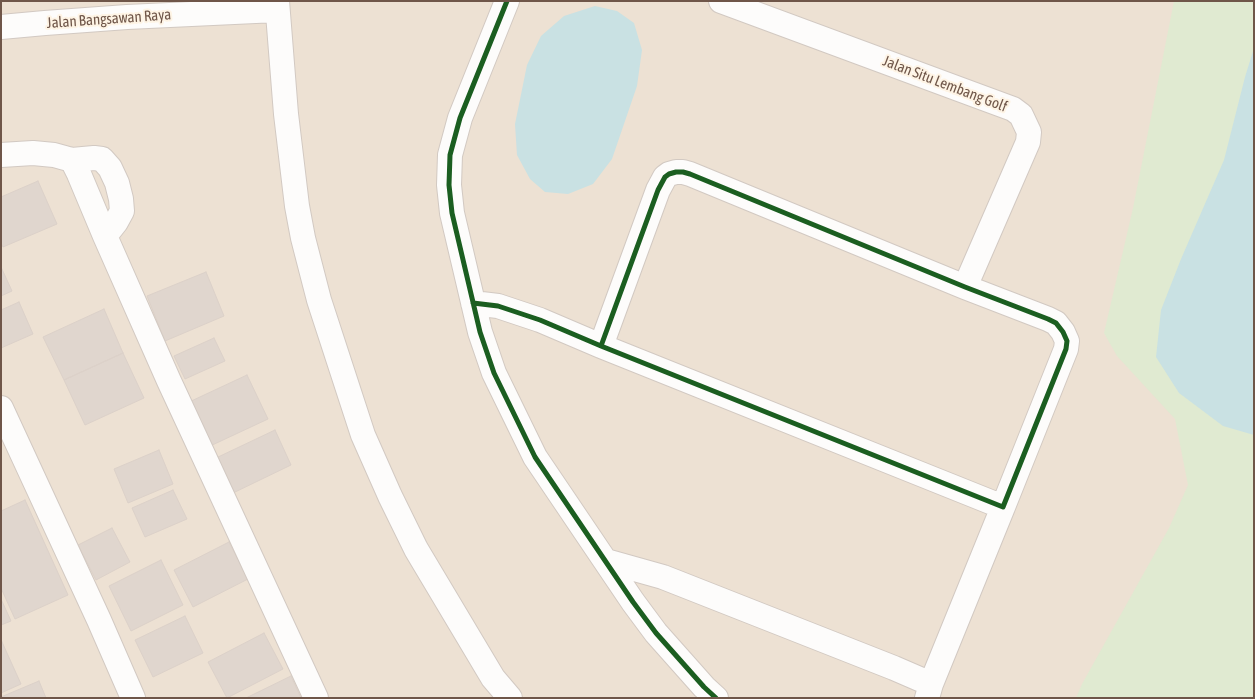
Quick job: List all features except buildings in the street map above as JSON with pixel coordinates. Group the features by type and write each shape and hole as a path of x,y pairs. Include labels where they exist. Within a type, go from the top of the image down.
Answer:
{"street":[{"path":"507,1 460,118 450,155 449,185 452,213 480,332 494,374 535,457 656,633 716,698"},
{"name":"Jalan Situ Lembang Golf","path":"722,1 1013,109 1021,115 1029,132 1028,142 965,287"},
{"path":"277,6 286,114 302,238 319,300 363,435 416,550 493,678 510,698"},
{"name":"Jalan Bangsawan Raya","path":"1,27 277,6"},
{"path":"1,155 47,154 72,160 102,159 110,168 117,182 122,211 105,236"},
{"path":"72,160 180,407 316,698"},
{"path":"601,346 658,190 665,177 676,172 690,174 1056,323 1067,341 1066,349 929,691 894,668 663,577 606,561"},
{"path":"472,303 498,306 540,320 1003,508"},
{"path":"1,408 91,602 133,698"}],"shaded area":[{"path":"1,1 1254,1 1254,698 1,698"}],"green space":[{"path":"1174,1 1254,1 1254,698 1076,698 1169,528 1188,485 1175,419 1117,356 1104,333 1133,208"}],"water":[{"path":"595,6 617,11 634,23 642,50 637,86 612,159 593,184 568,194 545,192 530,179 517,155 515,124 527,65 541,36 564,16"},
{"path":"1254,48 1254,435 1223,426 1179,393 1156,357 1161,310 1224,160"}],"cycle path":[{"path":"507,1 460,118 450,155 449,185 452,213 480,332 494,373 535,457 656,633 716,698"},
{"path":"473,303 498,306 540,320 601,346 1003,507 1066,349 1067,341 1056,323 1048,319 690,174 676,172 665,177 658,190 601,346"}]}
